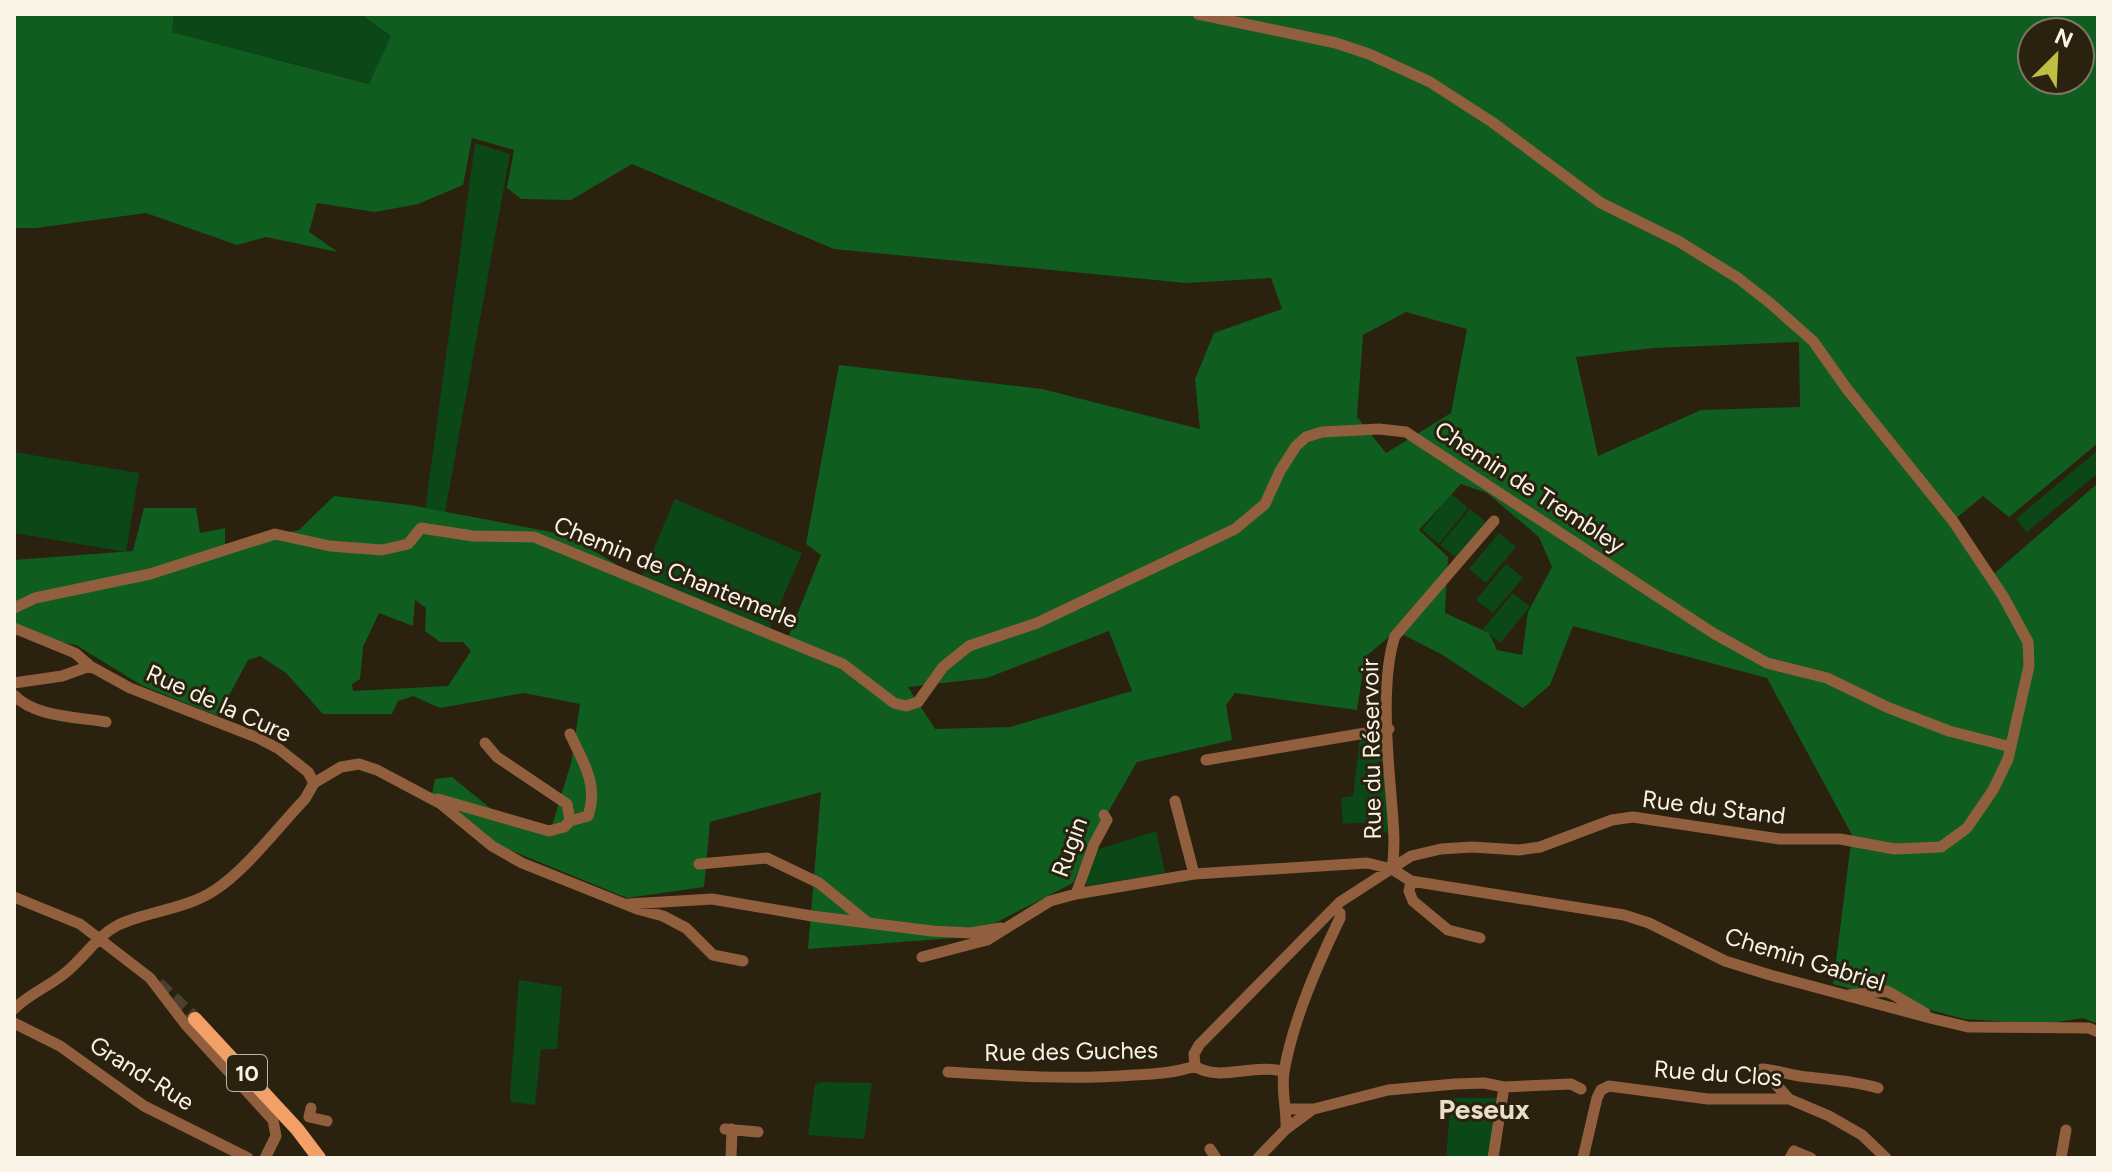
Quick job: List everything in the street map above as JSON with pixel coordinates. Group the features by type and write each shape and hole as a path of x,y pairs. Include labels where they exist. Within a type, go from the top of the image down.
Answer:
{"main road":[{"name":"10","path":"195,1019 297,1129 319,1158"}],"street":[{"name":"Rue du Stand","path":"1195,1066 1194,1054 1199,1045 1340,902 1411,856 1441,849 1519,850 1540,847 1612,820 1633,817 1780,839 1840,839 1895,849 1941,847 1967,828 1993,790 2011,747 2029,666 2028,642 2003,596 1953,521 1813,341 1770,303 1738,278 1678,241 1601,203 1450,94 1380,59 1336,43 1198,14"},
{"name":"Chemin de Trembley","path":"894,703 906,706 918,702 943,667 969,646 1037,623 1235,529 1265,504 1280,471 1296,446 1306,437 1322,432 1379,429 1406,432 1713,633 1767,663 1827,678 1889,708 1949,731 2011,747"},
{"name":"Rue du Réservoir","path":"1392,869 1396,846 1388,657 1395,636 1494,521"},
{"name":"Chemin de Chantemerle","path":"14,608 35,598 150,574 275,534 330,546 382,550 408,544 421,528 473,536 534,537 843,664 894,703"},
{"name":"Rue de la Cure","path":"14,628 67,649 130,688 279,749 308,772 314,783"},
{"path":"14,683 62,676 90,666"},
{"path":"14,695 38,709 106,722"},
{"path":"1206,760 1389,729"},
{"path":"423,794 549,831 564,827 570,821 588,816 594,801 591,779 570,734"},
{"path":"485,743 497,757 567,804 570,821"},
{"path":"14,1009 26,997 74,966 116,926 213,891 229,879 305,799 314,783 341,767 359,764 377,770 441,804 492,846 522,863 624,904 663,916 686,928 713,955 743,961"},
{"path":"1175,801 1194,874"},
{"name":"Rugin","path":"1076,894 1094,844 1107,820 1104,815"},
{"path":"699,864 767,858 819,883 868,922"},
{"path":"922,957 987,940 1050,901 1076,894 1194,874 1367,863 1392,869"},
{"name":"Chemin Gabriel","path":"1392,869 1411,881 1624,915 1649,923 1725,961 1968,1027 2089,1028 2098,1032"},
{"path":"1411,881 1409,891 1413,901 1448,930 1480,938"},
{"path":"14,897 80,924 150,978 186,1025 268,1114 276,1132 265,1158"},
{"path":"624,904 712,899 812,916 932,931 970,933 1012,925"},
{"path":"1286,1129 1284,1072 1299,1017 1340,913"},
{"name":"Grand-Rue","path":"14,1023 60,1046 144,1106 248,1158"},
{"name":"Rue des Guches","path":"948,1072 1029,1077 1105,1077 1182,1071 1195,1066 1203,1072 1214,1073 1276,1069 1284,1072"},
{"path":"1789,1099 1762,1069 1805,1077 1840,1079 1878,1088"},
{"path":"1287,1109 1314,1109 1388,1090 1469,1084 1504,1087 1571,1084 1581,1089"},
{"name":"Rue du Clos","path":"1583,1158 1597,1098 1601,1090 1609,1086 1708,1099 1789,1099 1829,1116 1862,1135 1886,1158"},
{"path":"1493,1158 1504,1087"},
{"path":"311,1108 309,1117 327,1121"},
{"path":"1258,1158 1286,1129 1314,1109"},
{"path":"731,1158 728,1129 758,1132"},
{"path":"2061,1158 2066,1130"},
{"path":"1790,1158 1794,1151 1811,1158"}],"green space":[{"path":"14,14 174,14 172,32 369,84 391,36 360,14 2098,14 2098,443 2009,517 1983,496 1949,524 1989,578 2098,483 2098,1024 2083,1018 2044,1024 1964,1019 1833,984 1852,835 1767,678 1573,626 1550,685 1523,708 1441,654 1396,631 1365,657 1357,710 1235,693 1226,705 1232,740 1137,762 1089,845 1073,883 968,937 808,949 821,792 710,822 704,887 627,898 495,844 432,794 435,779 452,777 501,817 551,829 571,763 580,704 524,693 440,708 413,696 398,701 392,714 323,714 286,673 260,656 248,660 218,716 143,686 76,645 14,633 14,560 133,551 144,508 196,508 200,533 225,528 225,546 299,530 334,496 410,505 567,535 641,579 787,640 821,555 806,544 839,365 1042,389 1200,429 1195,379 1214,333 1282,309 1271,278 1186,283 834,249 632,164 571,200 521,199 507,188 514,150 472,138 463,185 418,204 375,212 317,203 309,232 338,252 266,237 237,245 146,213 36,228 14,228","holes":["1406,312 1467,329 1451,413 1386,453 1357,417 1363,335","1799,342 1800,407 1701,410 1598,456 1576,357 1654,348","1461,484 1487,493 1539,537 1552,567 1528,612 1522,655 1497,650 1489,633 1445,613 1448,557 1419,530","415,600 426,608 425,631 440,642 463,642 471,651 448,686 353,691 352,684 360,679 363,647 379,613 413,626","1109,631 1132,691 1010,727 935,729 908,687 987,678"]},
{"path":"174,14 359,14 391,36 370,84 172,32"},
{"path":"475,143 510,154 440,540 421,540"},
{"path":"2098,450 2098,473 2027,532 2016,519"},
{"path":"14,452 139,473 126,552 14,533"},
{"path":"1451,494 1468,508 1439,544 1422,530"},
{"path":"675,499 802,553 769,630 642,576"},
{"path":"1470,509 1487,523 1458,559 1440,545"},
{"path":"1499,533 1516,547 1486,583 1469,569"},
{"path":"1506,564 1523,578 1493,613 1476,600"},
{"path":"1513,593 1530,607 1500,643 1483,629"},
{"path":"1382,736 1383,761 1377,762 1377,771 1386,771 1389,835 1371,822 1343,824 1341,798 1353,796 1360,738"},
{"path":"1156,831 1165,873 1086,886 1093,851"},
{"path":"519,980 562,987 557,1049 541,1049 535,1105 511,1102"},
{"path":"872,1083 864,1139 808,1135 815,1084"},
{"path":"1451,1098 1500,1098 1489,1158 1446,1158"}],"tunnel":[{"path":"158,984 195,1019"}],"district":[{"name":"Peseux","path":"1484,1109"}]}
